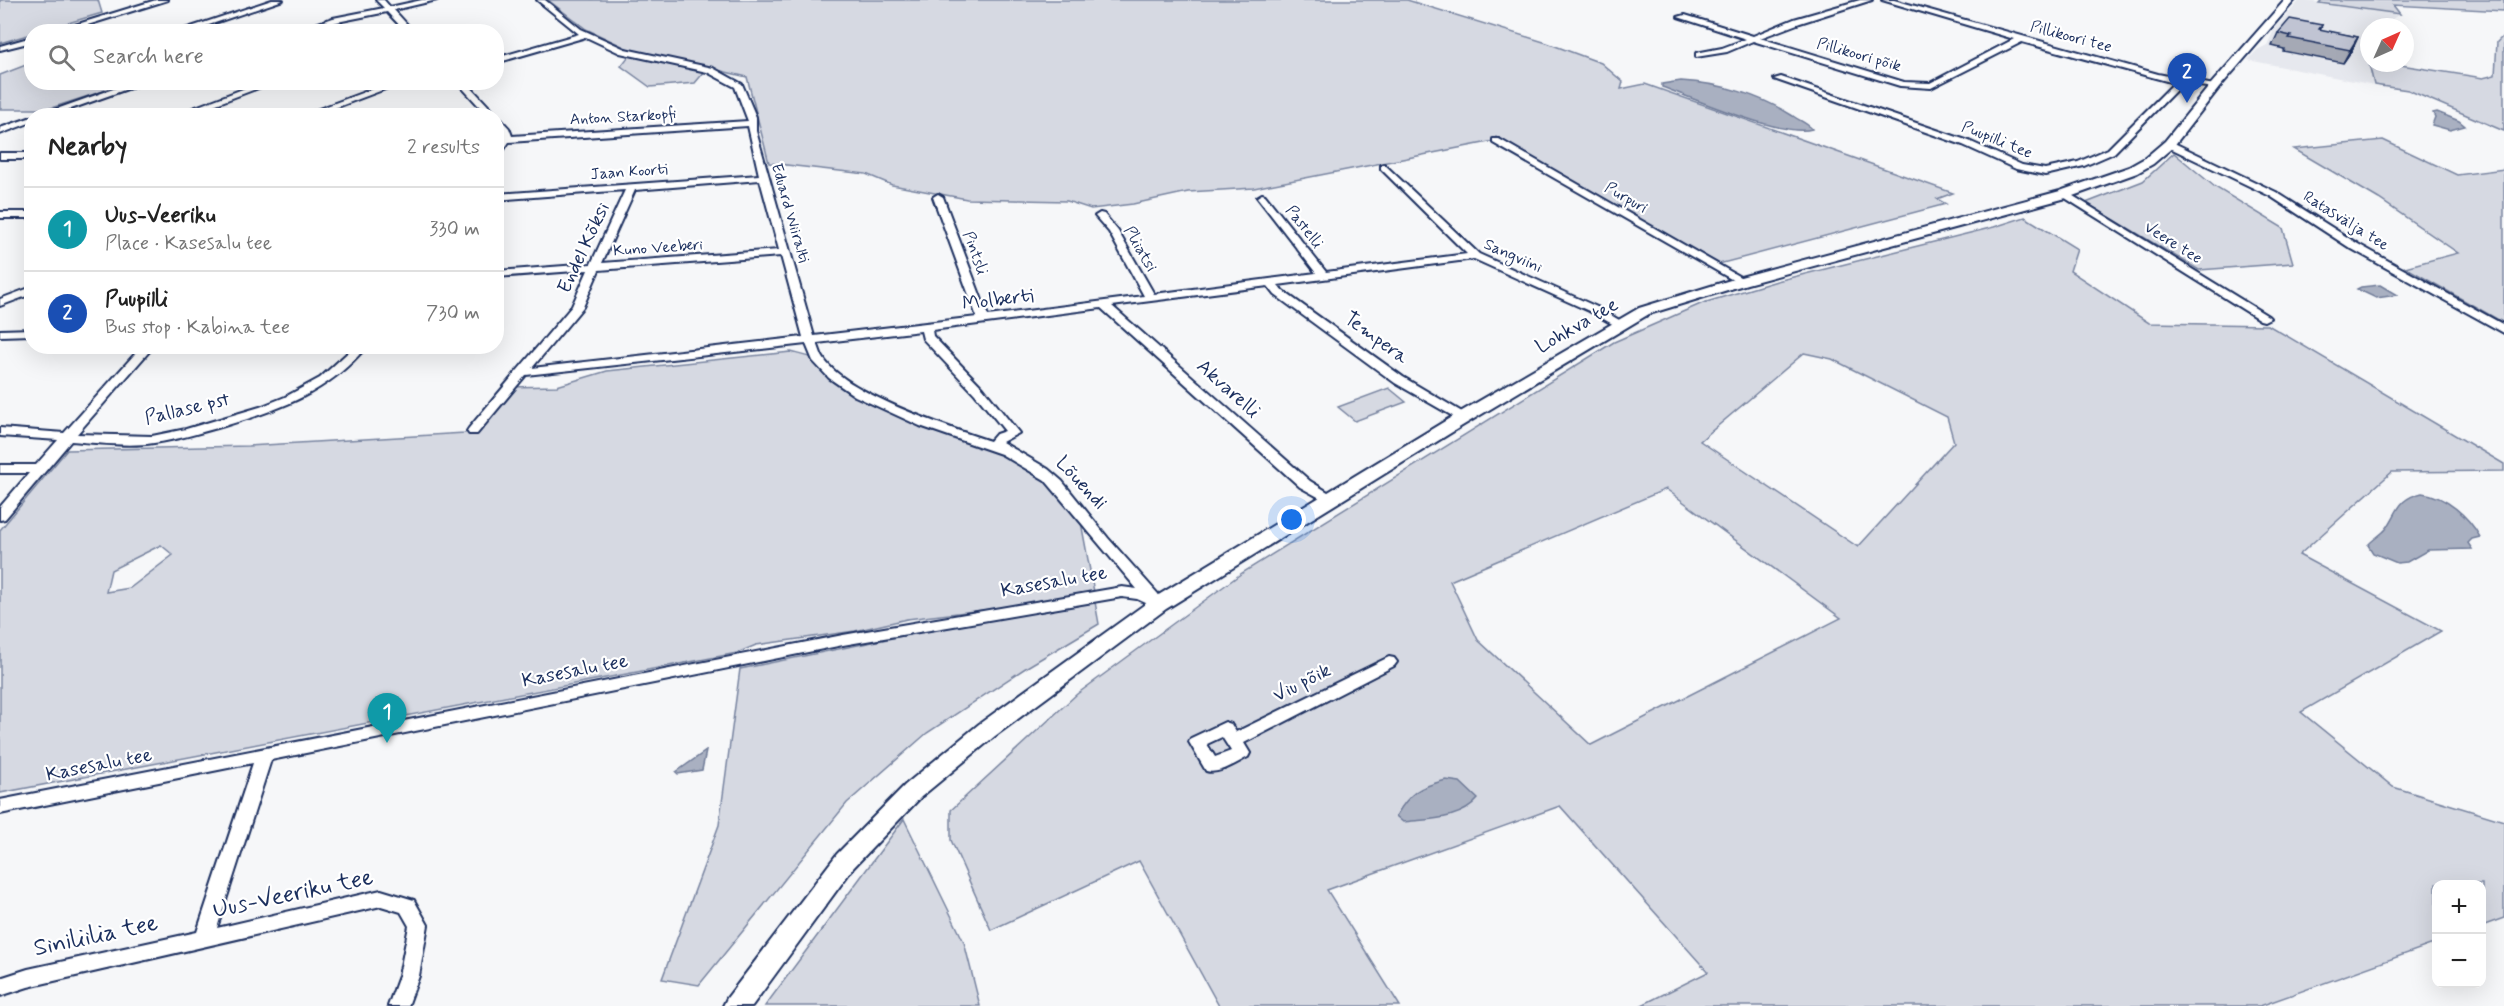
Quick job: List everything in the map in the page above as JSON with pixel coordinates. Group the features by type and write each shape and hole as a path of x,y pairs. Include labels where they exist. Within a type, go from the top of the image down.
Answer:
{"street":[{"path":"80,24 164,0"},
{"path":"204,24 279,0"},
{"path":"380,0 403,24"},
{"path":"323,24 433,0"},
{"name":"Eduard Wiiralti","path":"541,0 574,28 623,51 710,70 731,80 742,91 752,123 764,177 817,359 833,375 859,393 924,423 1002,450"},
{"path":"1699,55 1724,50 1797,21 1868,0"},
{"name":"Pillikoori tee","path":"1886,0 2180,81 2215,86"},
{"name":"Lohkva tee","path":"736,1006 845,861 913,791 987,730 1159,604 1620,324 1666,303 2065,194 2133,170 2149,161 2169,144 2215,86 2290,0"},
{"name":"Pillikoori põik","path":"1682,17 1903,84 1919,86 1931,86 2021,39"},
{"path":"504,59 586,35"},
{"path":"0,48 24,41"},
{"name":"Puupilli tee","path":"1778,79 1966,143 2019,167 2045,172 2081,164 2111,151 2180,81"},
{"path":"63,108 111,90"},
{"path":"198,108 248,90"},
{"path":"327,108 377,90"},
{"path":"469,90 485,108"},
{"path":"0,131 24,121"},
{"name":"Anton Starkopfi","path":"504,140 752,123"},
{"name":"Purpuri","path":"1496,141 1742,281"},
{"name":"Ratasvälja tee","path":"2169,144 2273,194 2354,246 2504,330"},
{"path":"0,156 24,156"},
{"name":"Sangviini","path":"1384,167 1475,256 1593,309 1620,324"},
{"name":"Jaan Koorti","path":"504,196 764,177"},
{"name":"Endel Kõksi","path":"473,431 525,372 534,356 577,307 631,187"},
{"name":"Veere tee","path":"2065,194 2264,318"},
{"name":"Pintsli","path":"938,197 984,320"},
{"name":"Pastelli","path":"1262,197 1323,276"},
{"path":"0,215 24,215"},
{"name":"Pliiatsi","path":"1100,216 1113,231 1151,298"},
{"name":"Kuno Veeberi","path":"504,274 786,253"},
{"name":"Molberti","path":"525,372 984,320 1475,256"},
{"name":"Tempera","path":"1271,283 1279,293 1399,380 1463,418"},
{"path":"0,303 24,294"},
{"name":"Akvarelli","path":"1103,304 1305,484 1330,500"},
{"path":"926,327 927,337 979,391 1012,433 1000,437 995,443 1002,450"},
{"path":"0,333 24,332"},
{"path":"0,516 142,354"},
{"name":"Pallase pst","path":"0,432 152,440 189,432 264,410 324,381 353,354"},
{"name":"Lõuendi","path":"1002,450 1032,464 1051,479 1078,506 1103,540 1159,604"},
{"path":"0,470 39,469"},
{"name":"Kasesalu tee","path":"0,807 843,640 1122,592 1140,594 1159,604"},
{"name":"Viu põik","path":"1233,741 1389,662"},
{"name":"Uus-Veeriku tee","path":"204,939 265,753"},
{"name":"Uus-Veeriku tee","path":"204,939 381,898 407,906 419,925 409,976 398,1006"},
{"name":"Siniliilia tee","path":"0,987 28,978 204,939"}],"shaded area":[{"path":"0,0 98,0 102,13 65,24 24,24 24,36 0,43"},
{"path":"548,0 1407,0 1547,43 1601,63 1623,82 1621,89 1645,84 1953,193 1937,199 1946,204 1719,264 1496,137 1494,141 1254,188 1188,192 1133,204 1091,209 1067,201 967,199 892,185 866,174 769,163 747,77 704,67 705,71 695,83 650,87 621,66 632,52 637,53 586,29"},
{"path":"2300,0 2400,14 2394,18 2360,18 2360,72 2371,72 2374,85 2248,60 2257,50 2267,45 2274,30"},
{"path":"2322,0 2504,0 2504,11 2393,5 2400,14 2319,3"},
{"path":"2504,35 2504,131 2408,90 2374,85 2371,72 2414,72 2414,67 2483,78 2495,75 2497,42"},
{"path":"24,66 24,90 107,90 51,108 0,109 0,75"},
{"path":"2383,140 2457,175 2504,169 2504,323 2405,267 2458,253 2379,199 2294,149"},
{"path":"2174,153 2215,187 2283,228 2293,263 2199,270 2086,203 2143,181"},
{"path":"2025,217 2077,249 2070,271 2149,323 2268,325 2504,464 2504,471 2392,472 2299,555 2441,631 2301,712 2393,787 2504,821 2504,918 2486,925 2486,880 2432,880 2432,944 2260,1006 1640,1006 1708,972 1560,806 1327,890 1400,1006 1219,1006 1139,861 991,930 951,840 951,810 1077,694 1242,573 1614,342 1703,303 1777,281 1994,227","holes":["1804,353 1832,359 1947,417 1954,442 1858,547 1700,441","1666,489 1841,618 1591,745 1478,640 1450,581"]},
{"path":"791,352 817,359 859,393 1032,464 1078,506 1094,592 1033,604 907,619 855,631 756,645 737,653 0,793 0,530 67,450 248,446 465,433 508,387 557,386 607,371","holes":["161,545 173,555 130,588 106,592 111,570"]},
{"path":"1389,388 1406,402 1355,421 1338,407"},
{"path":"1095,602 1099,624 1027,667 927,733 847,803 699,985 662,979 719,825 740,669 1060,604"},
{"path":"904,819 964,942 980,1006 765,1006"}],"water":[{"path":"1681,81 1725,87 1753,96 1780,109 1812,129 1781,128 1760,123 1662,87 1662,84"},
{"path":"2437,112 2465,126 2450,130 2432,125 2435,117 2433,113"},
{"path":"2380,285 2397,295 2376,298 2357,289 2361,287"},
{"path":"2422,493 2440,498 2470,522 2480,537 2468,543 2472,549 2428,550 2407,562 2397,563 2373,553 2368,545 2386,529 2403,502"},
{"path":"706,751 702,770 678,774 676,772"},
{"path":"1446,780 1460,782 1478,799 1471,806 1454,815 1403,822 1396,816 1406,801 1416,792"}],"building":[{"path":"2290,19 2322,25 2319,29 2358,37 2350,50 2289,38 2291,36 2278,33"}],"place":[{"name":"Puupilli","path":"2187,103"},
{"name":"Uus-Veeriku","path":"387,743"}]}
